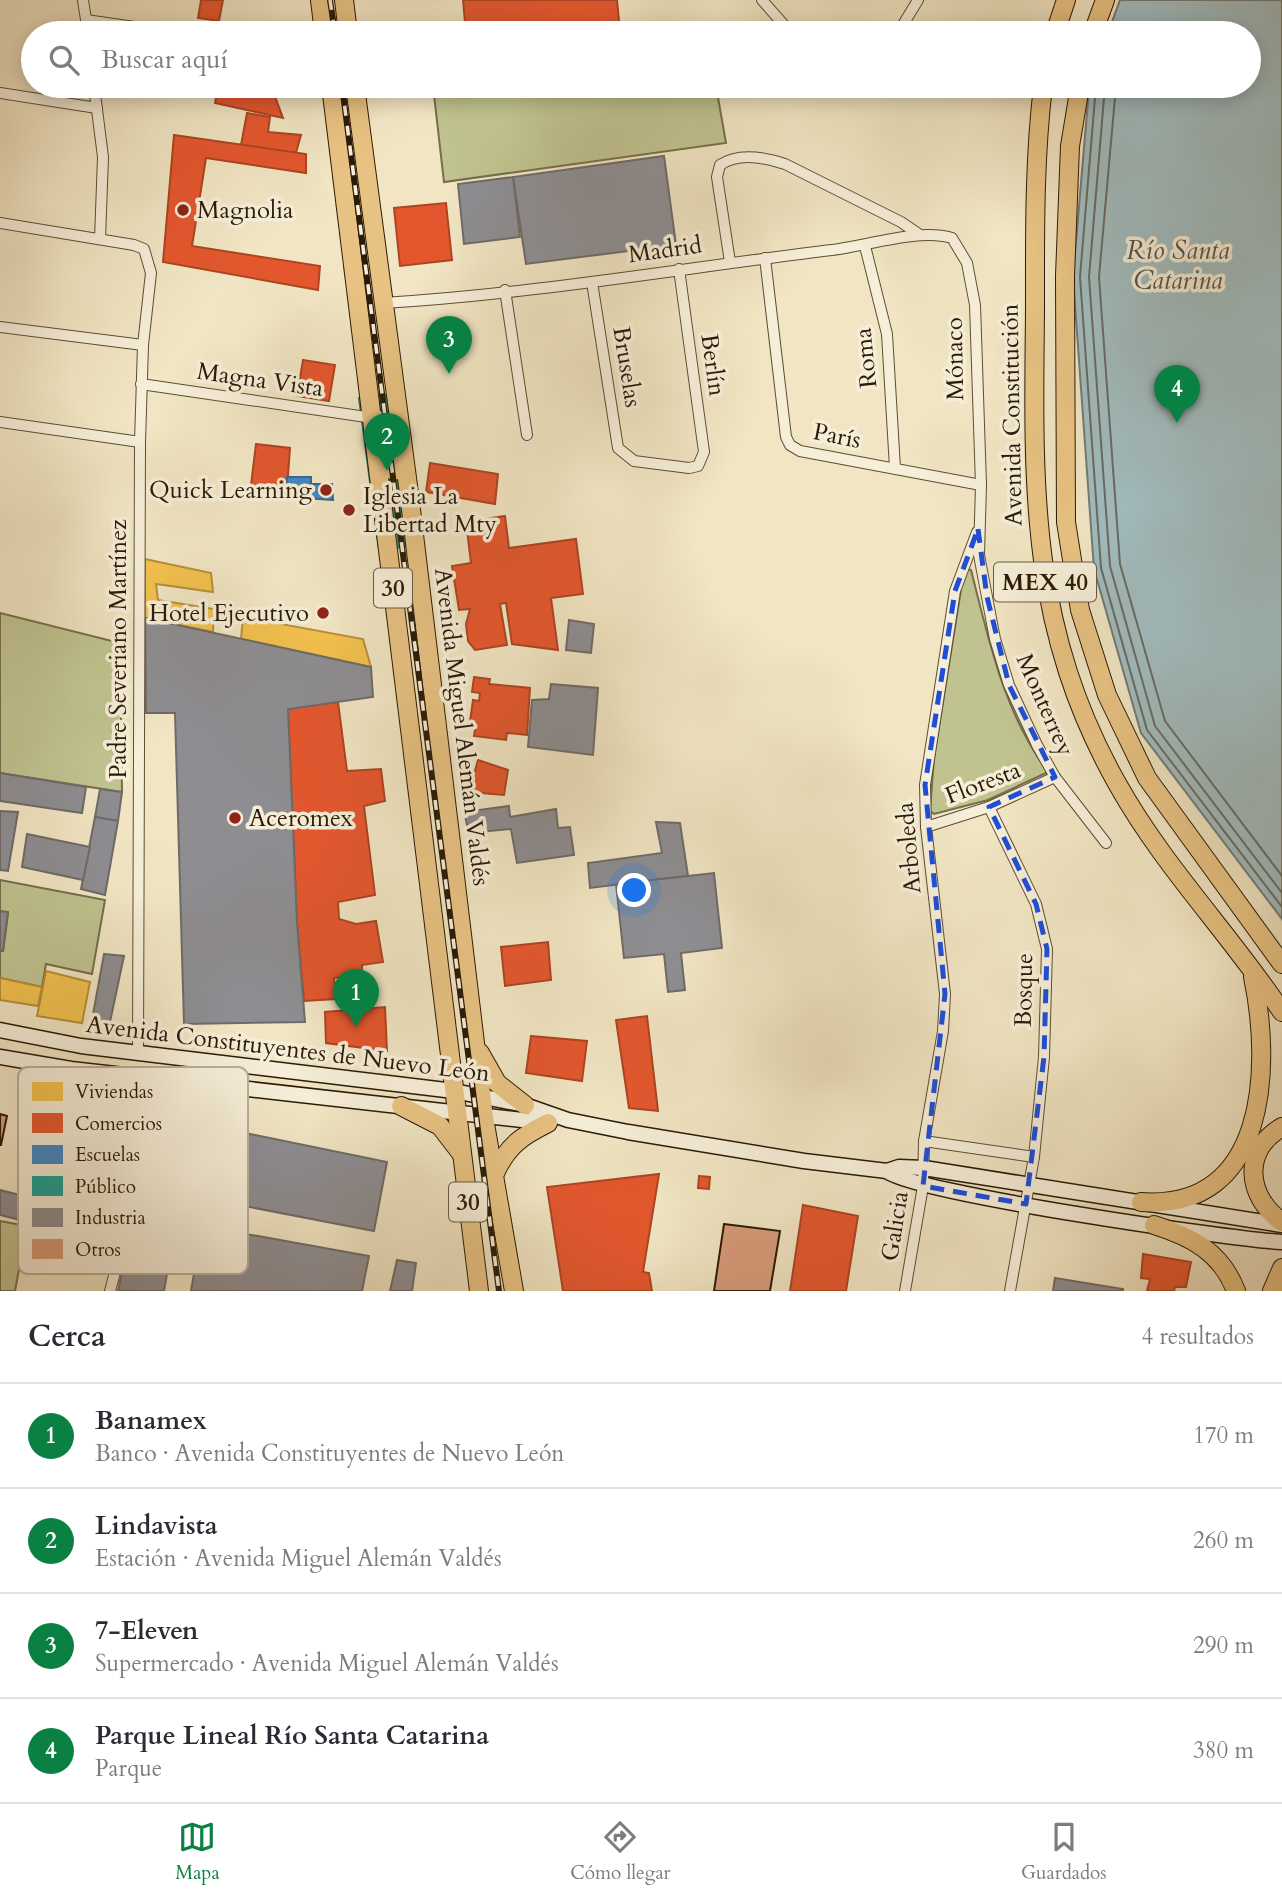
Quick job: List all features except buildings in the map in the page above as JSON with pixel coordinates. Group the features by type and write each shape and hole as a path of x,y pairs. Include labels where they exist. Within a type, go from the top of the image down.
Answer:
{"highway":[{"path":"320,0 323,21"},
{"path":"344,0 345,21"},
{"path":"1059,21 1066,0"},
{"path":"1097,21 1105,0"},
{"name":"Avenida Miguel Alemán Valdés","path":"333,98 371,394 456,1114 480,1291"},
{"path":"335,117 340,111 340,98"},
{"name":"Avenida Miguel Alemán Valdés","path":"357,98 409,493 484,1118 514,1291"},
{"name":"Avenida Constitución","path":"1042,98 1037,177 1033,470 1038,536 1048,601 1076,695 1117,783 1170,865 1251,966 1282,1012"},
{"name":"MEX 40","path":"1078,98 1070,146 1065,276 1066,522 1080,610 1107,695 1147,778 1282,964"},
{"path":"350,231 360,247 368,290 383,303 375,317 373,328 376,364 371,394"},
{"path":"373,418 385,425 397,484 409,493"},
{"path":"1141,1202 1177,1202 1199,1195 1219,1182 1241,1155 1258,1091 1262,1039 1251,966"},
{"path":"476,1044 497,1083 525,1104"},
{"path":"401,1106 440,1126 462,1155"},
{"path":"495,1173 515,1141 548,1123"},
{"path":"1282,1127 1261,1146 1252,1171 1258,1198 1282,1224"},
{"path":"1154,1225 1191,1238 1212,1253 1222,1264 1236,1291"},
{"path":"1272,1291 1282,1268"}],"main road":[{"name":"Avenida Constituyentes de Nuevo León","path":"0,1030 81,1046 454,1091 525,1104 568,1120 804,1161 887,1171 899,1167 924,1168 1282,1224"},
{"name":"Avenida Constituyentes de Nuevo León","path":"0,1057 59,1067"},
{"name":"Avenida Constituyentes de Nuevo León","path":"248,1088 484,1118 548,1123 568,1120"},
{"name":"Avenida Constituyentes de Nuevo León","path":"887,1171 897,1179 923,1186 1154,1225 1282,1242"}],"street":[{"path":"83,0 86,20 93,21"},
{"path":"908,0 910,15"},
{"path":"906,21 918,0"},
{"path":"765,3 781,21"},
{"path":"0,93 21,96"},
{"path":"32,98 97,108"},
{"path":"0,223 100,239 103,157 96,98"},
{"path":"730,262 717,177 720,165 738,157 768,159 785,164 901,222 920,235"},
{"name":"Madrid","path":"383,303 592,282 865,246 920,235 940,234 952,239"},
{"name":"Padre Severiano Martínez","path":"100,239 144,249 151,273 143,345 140,442 138,1052"},
{"name":"Mónaco","path":"952,239 967,263 975,305 981,485"},
{"name":"Roma","path":"865,246 887,334 895,468"},
{"name":"París","path":"765,258 786,437 790,445 800,451 981,485"},
{"name":"Berlín","path":"625,457 689,468 698,466 704,453 679,269"},
{"name":"Bruselas","path":"592,282 618,448 625,457"},
{"path":"505,290 527,435"},
{"path":"0,327 143,345"},
{"name":"Magna Vista","path":"141,384 373,418"},
{"path":"0,422 140,442"},
{"name":"Monterrey","path":"981,485 978,529 981,566 1001,662 1022,714 1055,777 1107,842"},
{"name":"Arboleda","path":"924,1168 924,1141 943,1031 945,994 926,827 925,785 952,604 965,558 978,529"},
{"name":"Floresta","path":"926,827 989,807 1055,777"},
{"name":"Bosque","path":"989,807 1036,904 1047,949 1044,1057 1034,1157 1010,1291"},
{"path":"924,1141 1034,1157"},
{"name":"Galicia","path":"905,1291 924,1168"},
{"path":"110,1291 114,1274"}],"highlighted area":[{"path":"978,529 987,597 1009,685 1055,777 989,807 1036,904 1047,949 1044,1057 1026,1204 923,1186 945,994 925,785 955,591"}],"green space":[{"path":"434,98 718,98 726,143 444,182"},
{"path":"968,569 971,570 991,648 1008,699 1046,773 988,800 934,814 930,811 934,758 963,577"},
{"path":"0,613 120,643 122,792 0,773"},
{"path":"0,880 105,900 92,974 46,964 42,987 0,978 0,951 3,951 8,913 0,911"},
{"path":"0,1221 18,1224 18,1274 15,1291 0,1291"}],"water":[{"name":"Río Santa Catarina","path":"1120,0 1282,0 1282,919 1141,733 1094,569 1073,277 1088,98 1261,98 1261,21 1112,21"}],"railway":[{"path":"330,0 333,21"},
{"path":"344,98 499,1291"}],"place":[{"name":"Magnolia","path":"183,210"},
{"name":"7-Eleven","path":"449,374"},
{"name":"Parque Lineal Río Santa Catarina","path":"1177,423"},
{"name":"Lindavista","path":"387,471"},
{"name":"Quick Learning","path":"326,490"},
{"name":"Iglesia La Libertad Mty","path":"349,510"},
{"name":"Hotel Ejecutivo","path":"323,613"},
{"name":"Aceromex","path":"235,818"},
{"name":"Banamex","path":"356,1027"}]}
